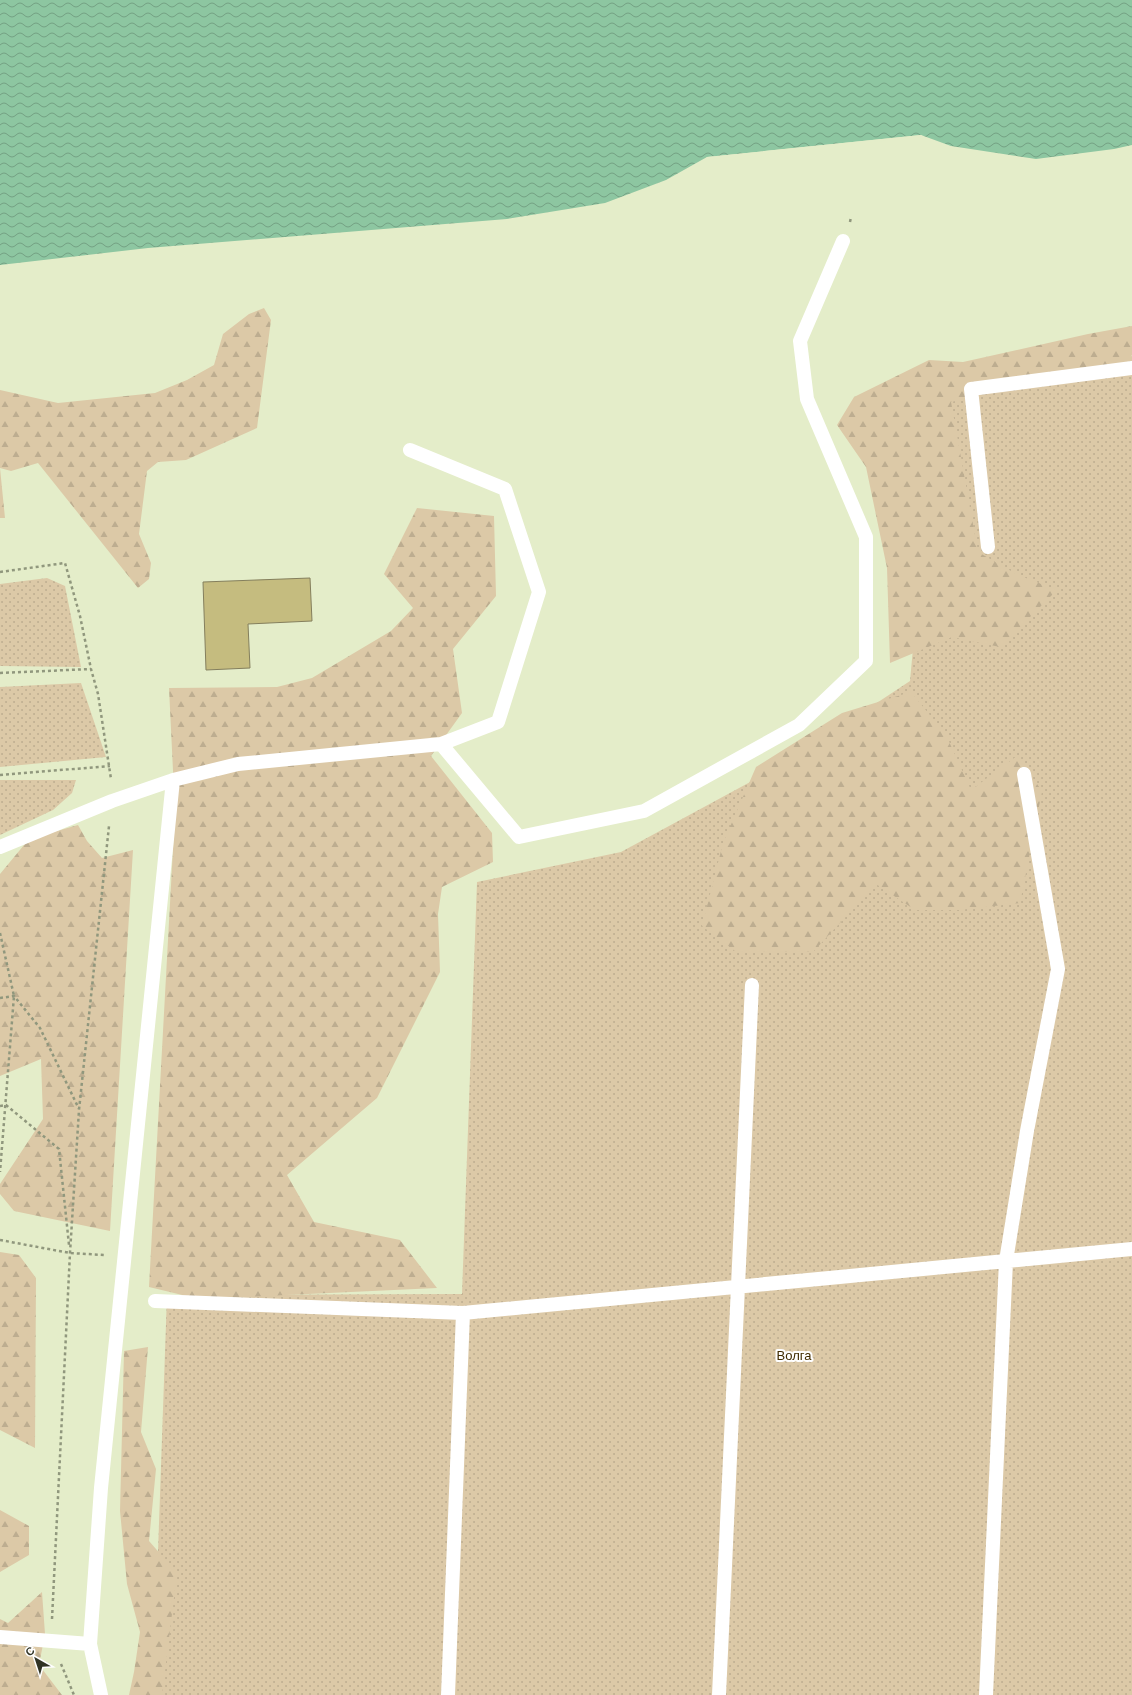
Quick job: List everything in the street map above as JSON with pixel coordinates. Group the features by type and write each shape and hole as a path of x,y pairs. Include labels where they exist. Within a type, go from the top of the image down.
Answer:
{"lane":[{"path":"441,744 519,837 644,811 799,725 866,661 866,537 807,399 800,341 843,241"},
{"path":"988,547 971,389 1132,368"},
{"path":"0,847 112,801 173,780 238,764 441,744 498,722 539,592 505,489 410,450"},
{"path":"986,1695 1006,1261 1027,1131 1058,968 1024,774"},
{"path":"101,1695 90,1644 101,1488 173,780"},
{"path":"719,1695 752,985"},
{"path":"155,1301 463,1313 1132,1249"},
{"path":"448,1695 463,1313"},
{"path":"0,1637 90,1644"}],"path":[{"path":"0,572 66,563 80,616 90,669 98,694 110,766 112,801 79,1110 70,1253 51,1641 74,1695"},
{"path":"0,672 90,669"},
{"path":"0,775 110,766"},
{"path":"0,933 14,996 0,1172"},
{"path":"14,996 40,1028 79,1110"},
{"path":"0,998 14,996"},
{"path":"0,1106 6,1105 59,1149 70,1253"},
{"path":"0,1240 70,1253 97,1256 125,1254"}],"green space":[{"path":"264,308 271,320 257,428 186,460 158,462 147,471 139,534 151,563 149,579 138,588 38,463 11,471 0,468 0,390 58,403 155,393 187,380 214,365 223,334 249,314"},
{"path":"1132,326 1132,355 1126,362 951,402 978,552 1018,575 1057,590 1000,647 952,637 890,663 887,568 866,467 837,425 854,397 929,360 963,362 1088,334"},
{"name":"Волга","path":"1132,356 1132,1695 153,1695 167,1295 462,1294 477,882 621,852 789,761 910,681 937,387"},
{"path":"0,468 5,518 0,518"},
{"path":"417,508 494,516 496,596 453,649 462,713 431,756 492,833 493,862 442,887 438,914 440,972 377,1098 287,1175 314,1222 400,1240 437,1288 199,1299 149,1287 175,812 169,688 277,687 312,678 391,631 413,608 384,574"},
{"path":"47,578 65,586 81,667 0,666 0,584"},
{"path":"81,683 106,757 0,767 0,687"},
{"path":"911,692 946,735 971,790 1017,756 1042,791 1020,903 959,910 915,910 876,884 813,952 735,951 702,926 723,843 756,767 842,713"},
{"path":"0,780 76,780 72,793 53,810 0,835"},
{"path":"78,825 87,841 102,858 133,850 110,1231 14,1211 0,1194 0,1184 43,1119 41,1059 0,1076 0,874 29,839"},
{"path":"0,1252 19,1255 36,1278 35,1448 0,1430"},
{"path":"148,1347 141,1432 156,1469 149,1541 177,1573 162,1695 129,1695 140,1632 127,1584 120,1511 124,1351"},
{"path":"0,1510 29,1526 29,1555 0,1572"},
{"path":"42,1592 45,1634 39,1665 62,1695 0,1695 0,1619 8,1623"}],"water":[{"path":"0,0 1132,0 1132,145 1114,149 1036,159 951,146 921,135 707,157 666,180 605,203 507,219 148,248 0,265"}],"pier":[{"path":"921,135 929,140 920,137 705,160 707,157"}],"building":[{"path":"310,578 312,621 248,624 250,668 206,670 203,582"}]}
